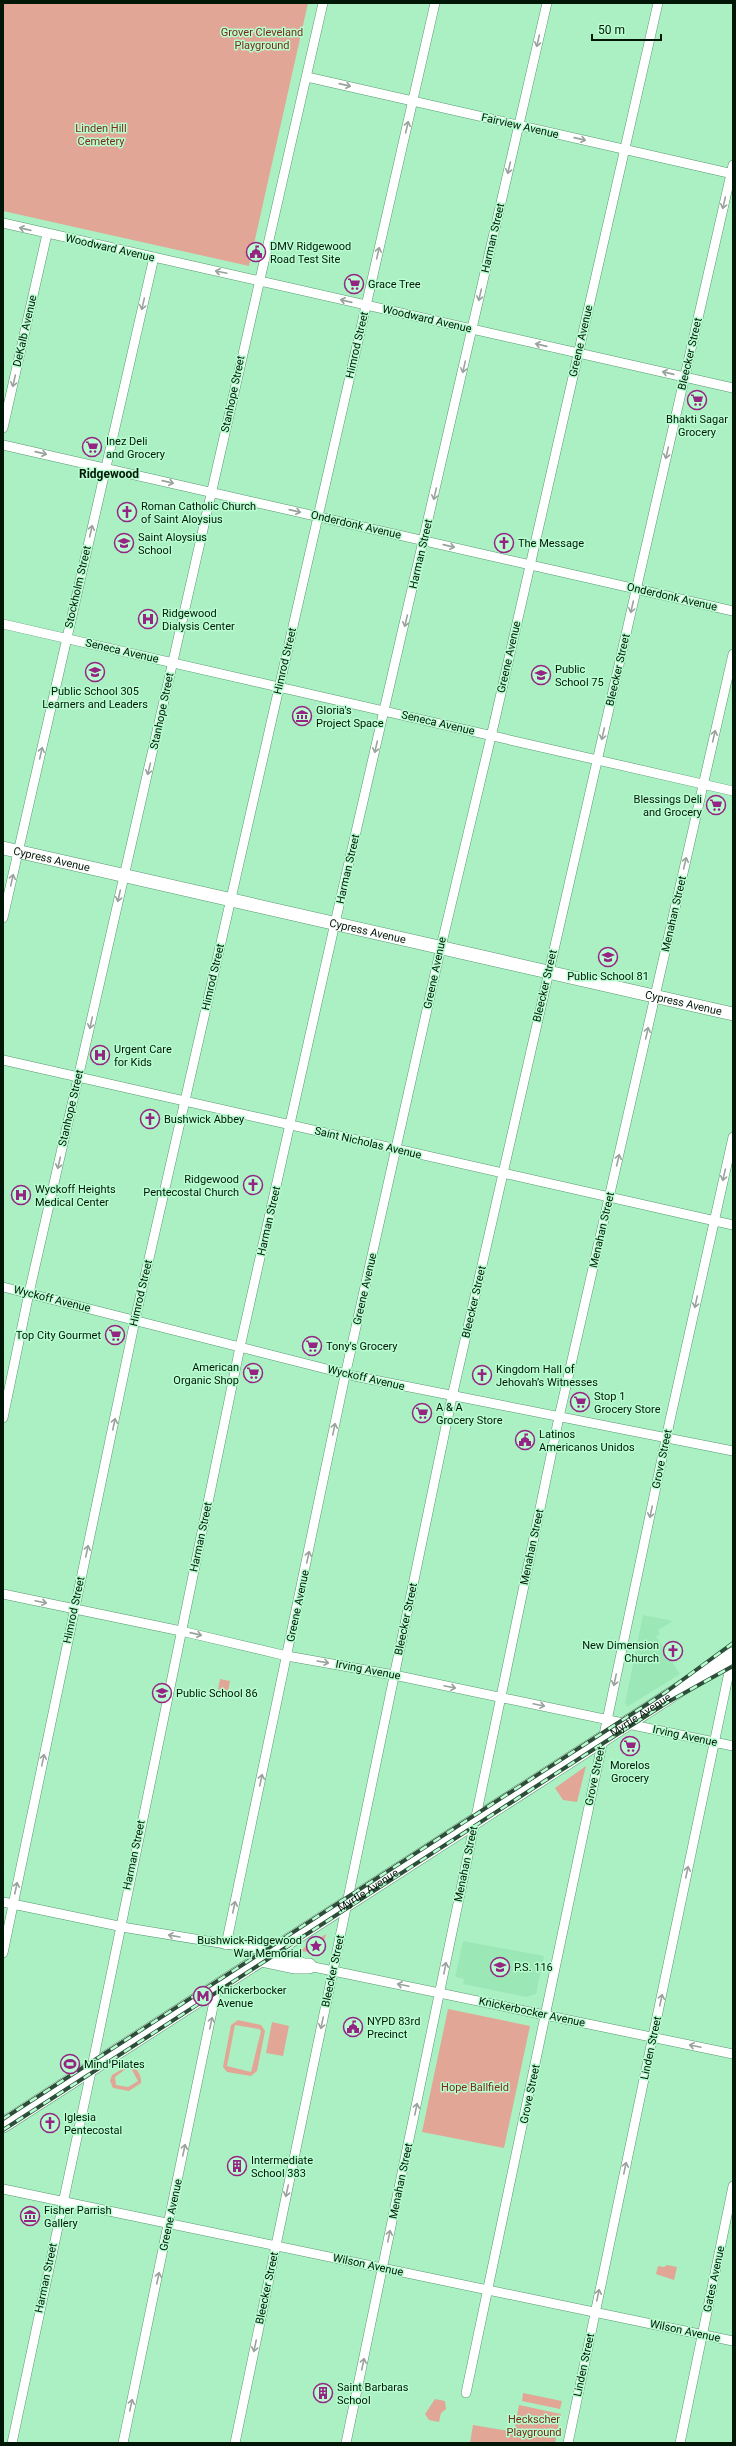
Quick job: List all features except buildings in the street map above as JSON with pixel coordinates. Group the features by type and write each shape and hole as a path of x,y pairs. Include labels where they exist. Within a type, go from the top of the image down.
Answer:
{"main road":[{"name":"Cypress Avenue","path":"3,848 733,1014"},
{"name":"Myrtle Avenue","path":"3,2125 627,1724 733,1654"},
{"path":"266,1956 294,1966 309,1966"}],"street":[{"name":"Stanhope Street","path":"3,1418 29,1293 124,875 158,733 172,663 323,3"},
{"name":"Himrod Street","path":"3,1953 135,1320 435,3"},
{"name":"Harman Street","path":"12,2443 62,2201 92,2067 119,1926 240,1347 335,924 547,3"},
{"name":"Greene Avenue","path":"226,1945 346,1374 440,947 491,736 658,3"},
{"name":"Fairview Avenue","path":"306,77 624,149 732,171"},
{"name":"Bleecker Street","path":"235,2443 452,1397 732,171"},
{"name":"Woodward Avenue","path":"3,223 733,388"},
{"name":"DeKalb Avenue","path":"3,428 47,234"},
{"name":"Stockholm Street","path":"3,918 154,257"},
{"name":"Onderdonk Avenue","path":"3,445 733,611"},
{"name":"Seneca Avenue","path":"3,624 733,791"},
{"name":"Menahan Street","path":"346,2443 559,1418 733,654"},
{"name":"Saint Nicholas Avenue","path":"3,1060 733,1225"},
{"name":"Grove Street","path":"466,2393 489,2290 602,1739 666,1438 713,1220 733,1138"},
{"name":"Wyckoff Avenue","path":"3,1287 346,1374 452,1397 733,1451"},
{"name":"Irving Avenue","path":"3,1594 181,1631 287,1656 394,1675 733,1746"},
{"name":"Linden Street","path":"568,2443 733,1654"},
{"path":"3,1902 119,1926 226,1945 266,1956"},
{"name":"Knickerbocker Avenue","path":"309,1966 733,2054"},
{"name":"Greene Avenue","path":"123,2443 217,1987"},
{"name":"Gates Avenue","path":"680,2443 733,2186"},
{"name":"Wilson Avenue","path":"3,2189 733,2341"}],"shaded area":[{"path":"643,1615 673,1621 658,1630 660,1634 656,1636 680,1674 627,1707 625,1703"},
{"name":"P.S. 116","path":"463,1941 544,1956 536,1994 526,1997 463,1984 464,1979 455,1977"}],"green space":[{"name":"Linden Hill Cemetery","path":"3,3 308,3 249,266 3,211"},
{"path":"220,1679 230,1681 227,1696 217,1695"},
{"path":"586,1766 577,1802 563,1800 555,1788"},
{"path":"326,1934 321,1953 299,1951"},
{"name":"Hope Ballfield","path":"448,2009 530,2026 504,2148 422,2132"},
{"path":"238,2020 261,2025 265,2031 257,2071 251,2076 227,2072 223,2067 231,2025","holes":["235,2025 259,2029 261,2031 251,2072 227,2066"]},
{"path":"272,2022 289,2026 283,2056 266,2053"},
{"path":"129,2065 138,2072 141,2077 141,2083 129,2091 113,2088 110,2081 112,2075","holes":["127,2068 132,2070 138,2081 128,2087 116,2085 115,2077"]},
{"path":"667,2265 677,2267 674,2280 656,2274 658,2266 664,2267"},
{"path":"523,2393 562,2401 560,2409 522,2401"},
{"path":"435,2399 445,2401 446,2409 441,2413 439,2422 429,2420 425,2414"},
{"name":"Heckscher Playground","path":"519,2405 561,2414 555,2443 470,2443 473,2425 514,2432"}],"railway":[{"path":"3,2119 666,1692 733,1643"},
{"path":"3,2130 668,1702 733,1666"}],"place":[{"name":"DMV Ridgewood Road Test Site","path":"256,252"},
{"name":"Grace Tree","path":"354,284"},
{"name":"Bhakti Sagar Grocery","path":"697,400"},
{"name":"Inez Deli and Grocery","path":"92,447"},
{"name":"Roman Catholic Church of Saint Aloysius","path":"127,512"},
{"name":"Saint Aloysius School","path":"124,543"},
{"name":"The Message","path":"504,543"},
{"name":"Ridgewood Dialysis Center","path":"148,619"},
{"name":"Public School 305 Learners and Leaders","path":"95,672"},
{"name":"Public School 75","path":"541,675"},
{"name":"Gloria's Project Space","path":"302,716"},
{"name":"Blessings Deli and Grocery","path":"716,805"},
{"name":"Public School 81","path":"608,957"},
{"name":"Urgent Care for Kids","path":"100,1055"},
{"name":"Bushwick Abbey","path":"150,1119"},
{"name":"Ridgewood Pentecostal Church","path":"253,1185"},
{"name":"Wyckoff Heights Medical Center","path":"21,1195"},
{"name":"Top City Gourmet","path":"115,1335"},
{"name":"Tony's Grocery","path":"312,1346"},
{"name":"American Organic Shop","path":"253,1373"},
{"name":"Kingdom Hall of Jehovah’s Witnesses","path":"482,1375"},
{"name":"Stop 1 Grocery Store","path":"580,1402"},
{"name":"A & A Grocery Store","path":"422,1413"},
{"name":"Latinos Americanos Unidos","path":"525,1440"},
{"name":"New Dimension Church","path":"673,1651"},
{"name":"Public School 86","path":"162,1693"},
{"name":"Morelos Grocery","path":"630,1746"},
{"name":"Bushwick-Ridgewood War Memorial","path":"316,1946"},
{"name":"P.S. 116","path":"500,1967"},
{"name":"Knickerbocker Avenue","path":"203,1996"},
{"name":"NYPD 83rd Precinct","path":"353,2027"},
{"name":"Mind Pilates","path":"70,2064"},
{"name":"Iglesia Pentecostal","path":"50,2123"},
{"name":"Intermediate School 383","path":"237,2166"},
{"name":"Fisher Parrish Gallery","path":"30,2216"},
{"name":"Saint Barbaras School","path":"323,2393"}],"district":[{"name":"Ridgewood","path":"109,474"}],"park label":[{"name":"Grover Cleveland Playground","path":"262,38"}]}
